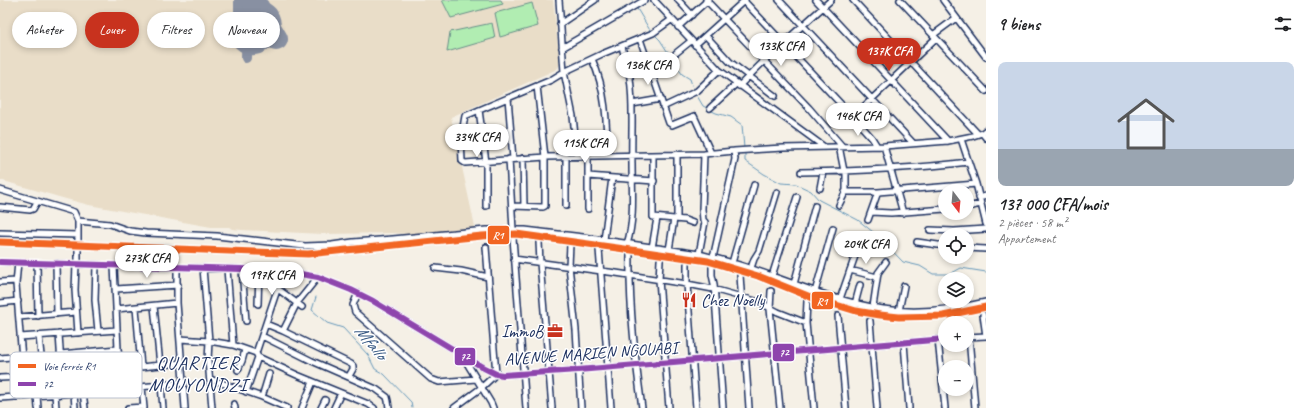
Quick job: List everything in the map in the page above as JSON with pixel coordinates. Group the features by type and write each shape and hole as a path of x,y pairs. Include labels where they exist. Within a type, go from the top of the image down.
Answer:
{"street":[{"path":"559,0 564,72 573,116 577,156"},
{"path":"560,24 595,0"},
{"path":"562,48 645,0"},
{"path":"654,0 719,70 823,146"},
{"path":"678,0 692,15"},
{"path":"678,27 707,0 841,146 845,171 845,192 839,205"},
{"path":"695,45 744,0 853,117 872,138 877,146"},
{"path":"779,0 913,144"},
{"path":"816,0 948,141"},
{"path":"710,108 749,76 830,0"},
{"path":"854,0 911,62 982,132 986,138"},
{"path":"900,0 986,91"},
{"path":"943,0 986,58"},
{"path":"853,117 911,62 934,37 956,18"},
{"path":"671,20 653,33 564,72 552,80 468,114 464,118 461,139 462,161 466,163 523,158 588,155 704,154 734,150 823,146 884,146 948,141 961,139 982,132"},
{"path":"706,36 730,62 775,96"},
{"path":"640,39 670,125 694,116 711,153"},
{"path":"676,53 691,41"},
{"path":"622,46 630,78 633,131 631,225 626,244"},
{"path":"592,59 599,76 604,96 607,126 607,155"},
{"path":"663,106 697,91 719,70"},
{"path":"512,206 545,206 545,157 537,86"},
{"path":"508,98 513,230"},
{"path":"632,104 661,99"},
{"path":"479,110 486,162 486,206"},
{"path":"961,139 976,184 986,222"},
{"path":"884,146 903,213"},
{"path":"713,258 734,165 734,150"},
{"path":"668,250 676,219 677,154"},
{"path":"699,254 705,223 703,220 702,209 704,154"},
{"path":"588,155 588,208"},
{"path":"652,248 656,218 653,216 653,155"},
{"path":"566,156 566,206"},
{"path":"523,158 524,206"},
{"path":"801,172 890,169 968,162"},
{"path":"820,188 823,172"},
{"path":"588,176 654,181"},
{"path":"604,240 612,178"},
{"path":"845,192 897,191 976,184"},
{"path":"732,263 754,185"},
{"path":"0,190 37,202 71,210 76,215 78,221 78,236 75,290 78,333"},
{"path":"751,268 759,251 777,192"},
{"path":"868,220 878,192"},
{"path":"979,198 986,196"},
{"path":"772,276 797,197"},
{"path":"0,207 30,210 33,209 37,202"},
{"path":"974,206 981,204"},
{"path":"794,284 815,206"},
{"path":"871,212 903,213 938,210"},
{"path":"656,218 687,220 693,223"},
{"path":"78,221 110,224 130,231 146,233 217,236 305,246 332,245 486,230 543,232 699,254 751,268 815,292 855,304 873,307 899,311 938,310 986,302"},
{"path":"815,292 833,228"},
{"path":"930,230 954,231 986,229"},
{"path":"0,233 78,236"},
{"path":"513,238 526,408"},
{"path":"840,299 861,239"},
{"path":"539,242 552,408"},
{"path":"917,242 938,245"},
{"path":"570,244 569,266 576,330 581,408"},
{"path":"454,408 481,388 496,374 486,247"},
{"path":"974,248 986,249"},
{"path":"599,249 611,408"},
{"path":"630,255 630,276 642,408"},
{"path":"514,260 569,266 713,289 740,298 759,302 770,309 806,323"},
{"path":"660,260 659,280 670,408"},
{"name":"AVENUE MARIEN NGOUABI","path":"0,262 242,269 283,272 318,277 358,293 496,374 510,375 578,370 872,346 938,339"},
{"path":"18,262 16,281 22,352"},
{"path":"873,307 880,270 886,262"},
{"path":"37,263 38,316"},
{"path":"56,264 58,314"},
{"path":"688,264 687,284 696,408"},
{"path":"96,265 95,300 98,331"},
{"path":"114,266 118,352"},
{"path":"712,266 723,408"},
{"path":"177,267 177,303 185,408"},
{"path":"203,268 209,341 208,360 212,408"},
{"path":"435,268 461,271 488,277"},
{"path":"227,269 233,345"},
{"path":"242,269 246,321"},
{"path":"850,270 878,277"},
{"path":"258,304 259,271"},
{"path":"268,271 267,280 302,307"},
{"path":"246,392 262,336 283,272"},
{"path":"740,275 740,298 749,408"},
{"path":"283,331 296,303 318,277"},
{"path":"0,282 16,281"},
{"path":"116,289 178,285"},
{"path":"855,304 860,285"},
{"path":"899,311 904,286"},
{"path":"771,291 770,309 780,408"},
{"path":"358,293 353,305 355,312 431,379 439,382 476,379"},
{"path":"0,303 18,301"},
{"path":"807,301 806,323 814,408"},
{"path":"116,309 177,303"},
{"path":"154,306 160,365"},
{"path":"136,308 140,352"},
{"path":"19,317 76,312"},
{"path":"838,316 846,408"},
{"path":"974,337 986,336 983,316"},
{"path":"870,321 877,408"},
{"path":"266,324 351,364 353,369 349,376"},
{"path":"20,337 117,330"},
{"path":"59,334 60,352"},
{"path":"39,336 41,352"},
{"path":"262,336 312,361 376,389 384,394 388,401 389,408"},
{"path":"180,339 209,341 233,345 374,408"},
{"path":"904,343 909,408"},
{"path":"85,352 118,349"},
{"path":"238,370 245,350"},
{"path":"939,352 944,408"},
{"path":"969,352 975,408"},
{"path":"462,355 493,408"},
{"path":"0,358 10,357"},
{"path":"142,367 181,363"},
{"path":"262,397 269,374"},
{"path":"0,378 10,377"},
{"path":"210,379 262,397 287,408"},
{"path":"302,408 314,382"},
{"path":"128,408 144,407 142,387 183,383"},
{"path":"161,385 163,408"},
{"path":"334,408 342,393"},
{"path":"0,398 10,397"},
{"path":"37,398 38,408"},
{"path":"55,398 56,408"},
{"path":"74,398 75,408"},
{"path":"84,398 85,408"},
{"path":"321,408 325,400"}],"shaded area":[{"path":"0,0 553,0 560,64 557,69 451,117 476,231 407,234 322,234 211,227 89,205 0,180"}],"green space":[{"path":"442,0 501,0 503,4 451,18"},
{"path":"532,3 538,26 500,37 495,13"},
{"path":"492,23 495,38 447,52 450,32"}],"waterway":[{"path":"632,0 635,5"},
{"path":"636,7 651,32"},
{"path":"654,34 660,40 682,74 690,79 694,91"},
{"path":"696,94 703,106 707,108"},
{"path":"710,110 731,117 742,125 744,148"},
{"path":"745,153 745,161 764,174 781,183 796,184 811,191 819,200 858,220 878,236 903,262 920,266 933,274 950,274 961,268 986,272"},
{"name":"Mfallo","path":"316,297 312,310 327,323 343,328 368,355 375,369 384,374 411,402 412,408"}],"taxiway":[{"path":"239,0 239,44 249,50 259,49 267,44 273,35 276,26 274,16 268,9 256,5"},
{"path":"246,58 247,0"}],"runway":[{"path":"253,0 260,12"}],"railway":[{"path":"0,242 308,254 482,236 516,234 708,261 758,276 813,298 856,311 880,315 899,317 943,316 986,307"}],"rail line":[{"name":"R1","path":"0,242 308,254 482,236 516,234 708,261 758,276 813,298 856,311 880,315 899,317 943,316 986,307"}],"transit line":[{"name":"72","path":"0,262 242,269 295,273 318,277 351,290 373,301 484,368 496,374 503,375 938,340"}],"place":[{"name":"Chez Noelly","path":"689,300"},
{"name":"ImmoB","path":"555,331"}],"district":[{"name":"QUARTIER MOUYONDZI","path":"198,373"}]}
